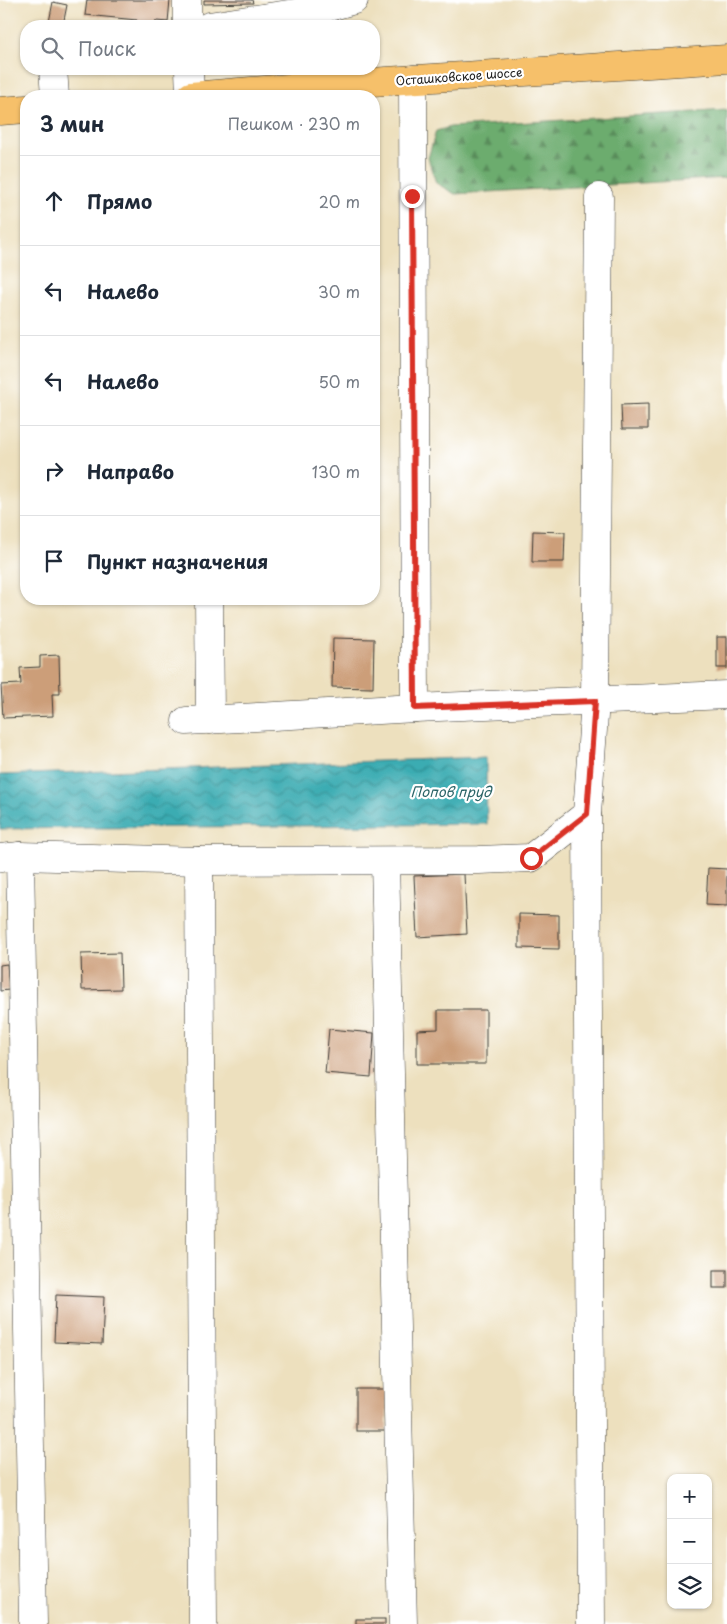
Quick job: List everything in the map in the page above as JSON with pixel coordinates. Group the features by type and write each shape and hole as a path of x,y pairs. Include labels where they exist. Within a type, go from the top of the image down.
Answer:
{"main road":[{"name":"Осташковское шоссе","path":"232,90 324,77 413,79 727,59"},
{"path":"0,111 20,109"}],"street":[{"path":"187,0 187,20"},
{"path":"257,20 322,12 354,0"},
{"path":"53,75 55,90"},
{"path":"189,75 190,90"},
{"path":"413,79 415,708"},
{"path":"592,1624 587,814 595,701 599,197"},
{"path":"208,605 198,720 727,694"},
{"path":"32,1624 10,857 199,861 531,858 587,814"},
{"path":"385,860 403,1624"},
{"path":"199,861 203,1624"}],"green space":[{"path":"727,110 727,178 455,194 436,183 428,158 436,131 450,127"}],"water":[{"name":"Попов пруд","path":"486,757 487,824 0,829 0,775"}],"building":[{"path":"87,0 170,0 168,20 137,20 85,15"},
{"path":"204,0 252,0 253,3 204,4"},
{"path":"53,2 67,5 64,20 49,20"},
{"path":"648,404 648,429 622,429 621,405"},
{"path":"533,531 565,532 564,562 532,562"},
{"path":"717,637 727,637 727,668 717,668"},
{"path":"333,638 374,639 373,688 332,687"},
{"path":"59,655 60,694 52,694 53,716 3,718 1,685 21,684 20,668 40,667 40,656"},
{"path":"708,868 727,869 727,906 706,905"},
{"path":"464,874 467,934 417,937 414,876"},
{"path":"519,914 559,915 559,949 519,948"},
{"path":"120,953 121,989 82,990 81,954"},
{"path":"7,964 9,990 0,991 0,965"},
{"path":"438,1010 486,1010 486,1064 417,1064 417,1030 438,1029"},
{"path":"329,1029 374,1033 371,1077 325,1073"},
{"path":"713,1270 727,1270 727,1288 713,1288"},
{"path":"56,1295 104,1297 102,1344 54,1342"},
{"path":"356,1389 387,1389 387,1431 356,1431"},
{"path":"356,1619 385,1619 385,1624 356,1624"}],"route":[{"path":"412,196 415,708 595,701 587,814 531,858"}]}
